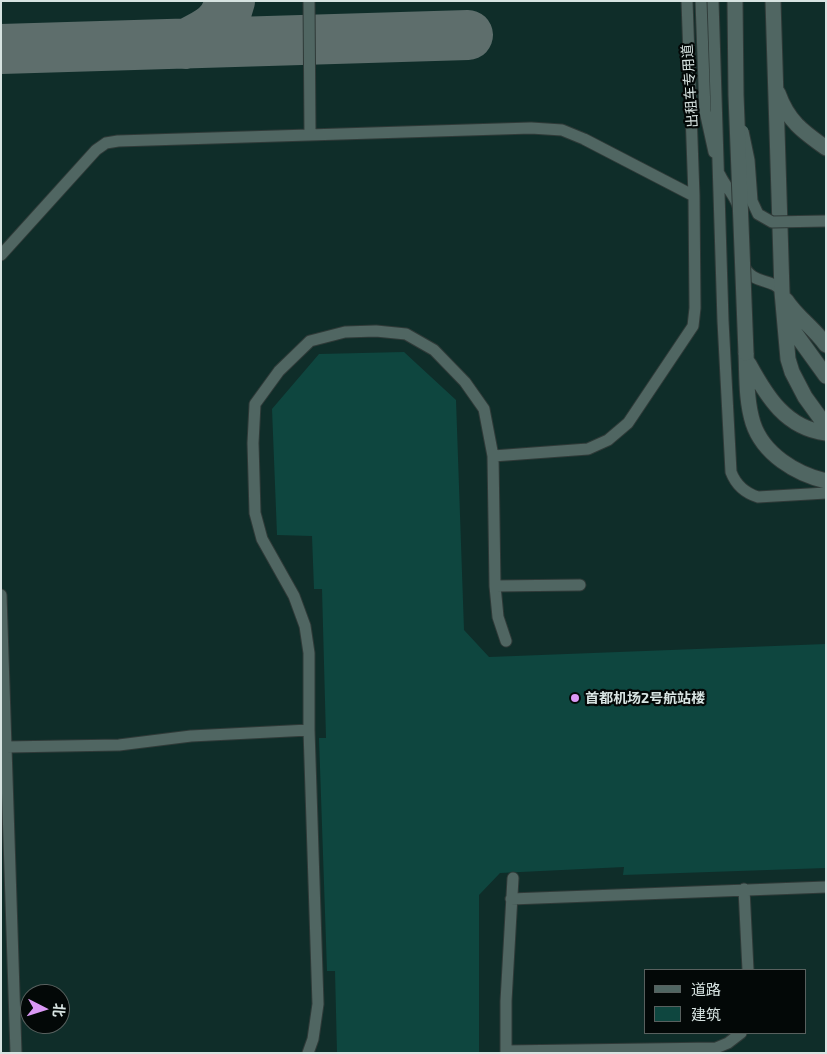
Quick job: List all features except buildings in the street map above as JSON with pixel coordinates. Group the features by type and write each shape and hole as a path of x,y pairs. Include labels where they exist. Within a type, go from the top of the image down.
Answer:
{"street":[{"path":"735,1 736,95 746,353 750,408 753,422 766,447 783,462 803,474 826,481"},
{"path":"773,1 782,292 788,359 792,372 805,397 826,426"},
{"path":"774,32 777,1"},
{"path":"775,82 782,104 792,120 826,148"},
{"path":"782,292 796,313 817,332 826,345"},
{"path":"782,292 792,328 826,376"},
{"path":"746,353 747,360 757,379 782,414 803,427 826,433"}],"lane":[{"path":"308,1 310,134"},
{"path":"493,456 588,449 608,440 628,423 693,326 696,308 694,196 687,1"},
{"name":"出租车专用道","path":"701,1 705,112 718,168"},
{"path":"713,1 726,384 731,472 740,487 758,497 826,493"},
{"path":"736,95 749,160 754,207 758,214 772,222 826,221"},
{"path":"1,255 96,150 106,143 118,140 531,128 562,130 584,139 694,196"},
{"path":"718,168 724,184 735,196 740,250 745,268 752,276 777,286 782,292"},
{"path":"308,1053 313,1039 318,1004 309,730 309,653 305,626 294,596 262,539 256,513 253,443 255,404 279,371 310,341 345,332 376,331 406,334 434,350 465,382 484,409 493,456 495,586 498,618 506,641"},
{"path":"495,586 580,585"},
{"path":"1,595 4,746 16,1053"},
{"path":"4,746 119,745 191,736 309,730"},
{"path":"513,878 506,1001 506,1052 716,1048 728,1043 740,1034"},
{"path":"511,898 826,887"},
{"path":"744,889 748,969"}],"shaded area":[{"path":"1,1 826,1 826,1053 1,1053"}],"taxiway":[{"path":"186,44 214,28 224,17 230,1"},
{"path":"1,49 468,35"}],"place":[{"name":"首都机场2号航站楼","path":"575,698"}]}
